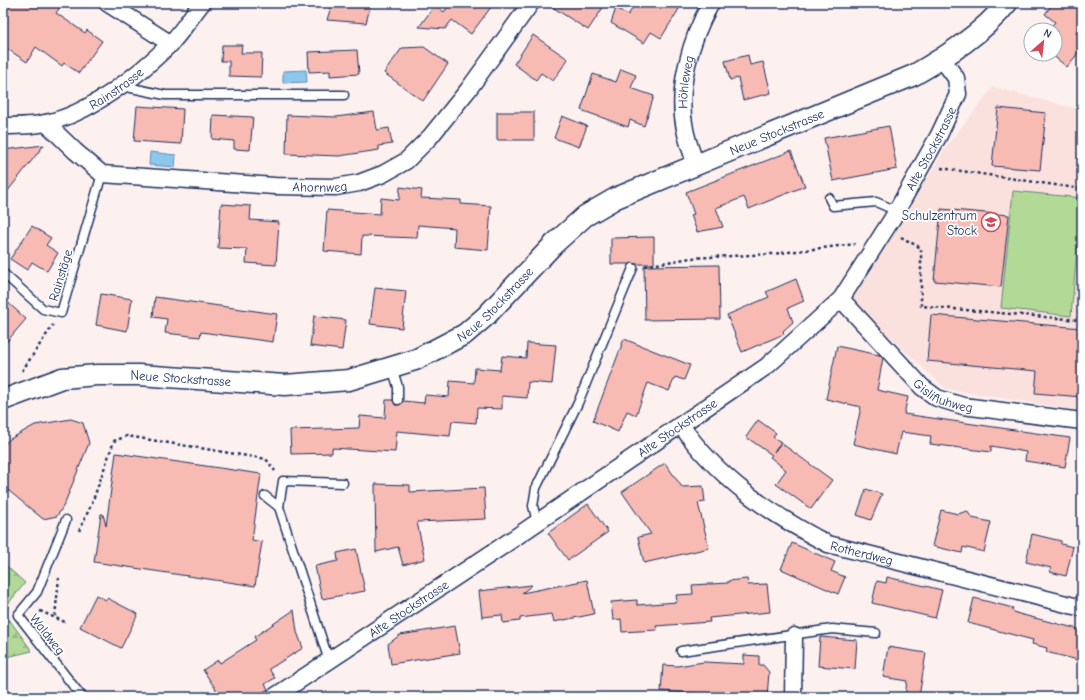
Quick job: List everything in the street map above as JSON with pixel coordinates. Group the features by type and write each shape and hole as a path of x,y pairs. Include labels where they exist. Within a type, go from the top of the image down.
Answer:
{"street":[{"path":"107,3 171,44"},
{"name":"Rainstrasse","path":"3,126 46,123 81,110 122,86 171,44 202,3"},
{"name":"Ahornweg","path":"102,174 275,186 336,187 359,183 383,174 406,161 430,138 468,90 531,3"},
{"name":"Höhleweg","path":"696,165 685,128 683,89 687,62 694,41 711,3"},
{"name":"Neue Stockstrasse","path":"3,400 62,378 97,375 139,375 285,385 349,380 415,360 465,334 486,316 554,244 585,216 616,198 914,75 942,59 996,16 1007,3"},
{"name":"Alte Stockstrasse","path":"274,697 537,522 767,366 841,300 874,250 897,211 939,135 958,94 956,78 942,59"},
{"path":"46,123 102,174"},
{"name":"Gislifluhweg","path":"841,300 922,387 937,398 963,406 1082,421"},
{"name":"Rotherdweg","path":"681,425 693,443 753,499 790,524 828,544 1082,608"},
{"path":"793,697 794,636"}],"lane":[{"path":"122,86 166,95 344,95"},
{"name":"Rainstäge","path":"3,273 42,309 61,314 102,174"},
{"path":"829,198 833,206 876,202 897,211"},
{"path":"537,522 533,506 536,488 578,402 633,268"},
{"path":"392,367 398,387 398,400"},
{"path":"329,661 279,507 283,481 343,483"},
{"path":"265,496 279,507"},
{"name":"Waldweg","path":"66,520 37,592 18,615 82,697"},
{"path":"681,651 794,636 832,629 876,633"}],"path":[{"path":"922,165 1082,189"},
{"path":"886,229 921,248 921,306 1080,320 1082,288"},
{"path":"633,268 690,258 772,254 858,244 874,250"},
{"path":"22,372 61,314"},
{"path":"76,535 92,503 114,441 127,436 266,460 283,481"},
{"path":"55,616 60,575"},
{"path":"25,624 36,609 55,616 67,623"}],"shaded area":[{"name":"Schulzentrum Stock","path":"993,87 1078,109 1082,103 1082,411 946,389 850,301 949,143"}],"green space":[{"path":"1013,191 1082,198 1071,316 1001,308"},
{"path":"3,563 25,583 3,610"},
{"path":"3,611 32,651 3,658"}],"water":[{"path":"306,70 307,82 283,83 283,71"},
{"path":"150,152 176,155 175,167 149,165"}],"building":[{"path":"3,3 63,3 56,13 85,33 87,30 102,41 79,73 64,63 62,66 36,47 27,62 3,46"},
{"path":"332,3 371,3 366,23 327,20"},
{"path":"451,3 494,3 471,34 452,20 445,29 419,27 435,5 444,12"},
{"path":"546,3 606,3 588,30"},
{"path":"636,3 669,3 679,9 661,38 651,32 644,43 611,23 616,8 628,15"},
{"path":"1053,3 1082,3 1082,21 1076,33 1082,39 1082,48 1067,67 1061,62 1063,62 1063,22 1055,22 1045,14"},
{"path":"533,35 568,59 553,81 541,73 536,80 514,64"},
{"path":"222,45 242,45 241,53 262,53 261,77 229,76 229,61 221,61"},
{"path":"424,47 448,64 423,101 384,73 402,48"},
{"path":"357,50 359,74 330,76 330,71 309,72 308,52"},
{"path":"748,55 750,65 763,62 771,93 743,100 738,78 730,80 725,61"},
{"path":"621,69 636,75 631,88 654,96 644,126 630,120 628,127 581,110 593,74 616,82"},
{"path":"137,106 183,109 181,144 134,141"},
{"path":"998,108 1046,113 1040,170 992,166"},
{"path":"374,112 377,130 389,128 392,144 379,146 379,150 339,156 286,154 287,115 336,117"},
{"path":"497,112 534,112 534,140 497,140"},
{"path":"213,115 253,117 250,150 234,149 234,141 212,139"},
{"path":"562,116 587,126 579,147 554,138"},
{"path":"889,126 897,169 833,181 824,138"},
{"path":"44,145 3,197 3,150"},
{"path":"791,151 805,186 749,209 744,197 716,208 723,227 697,232 691,215 694,214 686,192"},
{"path":"400,187 422,190 421,198 461,200 461,204 491,206 488,250 454,247 455,228 418,225 417,238 362,236 361,254 324,251 327,210 380,214 381,198 399,200"},
{"path":"221,204 251,206 250,220 279,222 276,265 246,263 247,249 218,248"},
{"path":"941,209 1009,215 1001,287 934,281"},
{"path":"32,226 51,238 46,245 58,253 47,271 32,262 27,270 10,259"},
{"path":"654,237 654,264 611,264 611,238"},
{"path":"719,265 720,319 645,320 644,266"},
{"path":"796,279 804,301 788,308 793,322 783,331 784,334 742,352 727,315 769,297 766,292"},
{"path":"375,288 406,291 402,328 370,324"},
{"path":"101,294 132,299 127,331 96,325"},
{"path":"155,297 277,314 273,342 201,332 200,337 165,333 167,319 153,317"},
{"path":"3,298 26,319 3,346"},
{"path":"931,315 1082,328 1082,397 1035,393 1037,371 927,361"},
{"path":"314,316 346,320 342,350 310,346"},
{"path":"624,339 690,365 684,380 675,377 669,391 648,383 636,415 627,411 618,432 593,421"},
{"path":"527,343 556,345 552,384 528,382 527,398 502,396 502,409 477,408 476,423 452,421 450,436 397,431 395,452 332,448 332,453 291,454 290,430 359,428 360,416 385,418 386,400 393,400 395,405 398,405 403,401 424,403 425,395 449,397 450,381 474,383 475,368 500,370 502,356 526,358"},
{"path":"837,346 879,355 883,358 877,390 908,397 904,414 1070,438 1065,467 1025,461 1026,452 991,446 991,452 930,444 931,436 901,432 896,454 853,444 861,407 826,399"},
{"path":"71,419 83,423 89,443 64,505 57,516 43,519 3,486 3,445 10,439 35,425"},
{"path":"758,420 776,433 773,437 781,442 774,452 781,443 832,480 811,509 776,484 786,470 770,457 772,455 746,437"},
{"path":"116,453 261,474 252,540 262,542 255,586 94,562 101,514 103,514 106,526"},
{"path":"665,463 682,487 703,486 705,502 698,503 709,548 644,563 638,537 651,534 622,492"},
{"path":"375,484 410,485 410,492 484,488 486,519 417,522 425,559 403,565 398,547 376,552"},
{"path":"866,489 882,494 871,520 857,515"},
{"path":"588,504 608,532 568,560 548,533"},
{"path":"941,510 958,514 967,511 972,518 991,522 984,552 963,547 962,553 932,546"},
{"path":"1032,534 1061,541 1061,544 1073,547 1066,576 1050,572 1051,568 1026,562"},
{"path":"792,543 835,562 831,571 845,577 838,594 781,569"},
{"path":"356,549 365,591 322,599 315,566 338,561 337,553"},
{"path":"887,577 942,590 935,618 872,603 877,581 886,583"},
{"path":"747,579 748,585 767,584 770,612 709,618 710,622 656,626 657,630 622,632 621,619 613,620 611,602 637,600 637,605 677,602 676,595 693,594 692,585 728,583 728,581"},
{"path":"587,580 594,614 554,622 552,614 520,618 520,621 503,623 502,615 482,617 479,591 532,585 522,593"},
{"path":"96,595 106,600 107,598 138,614 121,648 80,627"},
{"path":"974,598 1013,608 1012,611 1019,614 1082,630 1082,661 1046,652 1047,648 1032,644 1033,640 968,623"},
{"path":"294,610 297,632 303,648 269,669 275,678 265,684 268,689 255,697 221,697 203,670 218,660 220,663 256,640 254,637"},
{"path":"455,626 460,653 391,664 388,644 400,635"},
{"path":"820,637 857,640 855,669 818,666"},
{"path":"888,647 926,653 919,697 905,697 907,681 883,677"},
{"path":"744,655 759,656 759,665 763,665 769,672 767,697 743,697 661,691 663,665 677,666 704,662 744,664"}],"place":[{"name":"Schulzentrum Stock","path":"991,222"}]}
